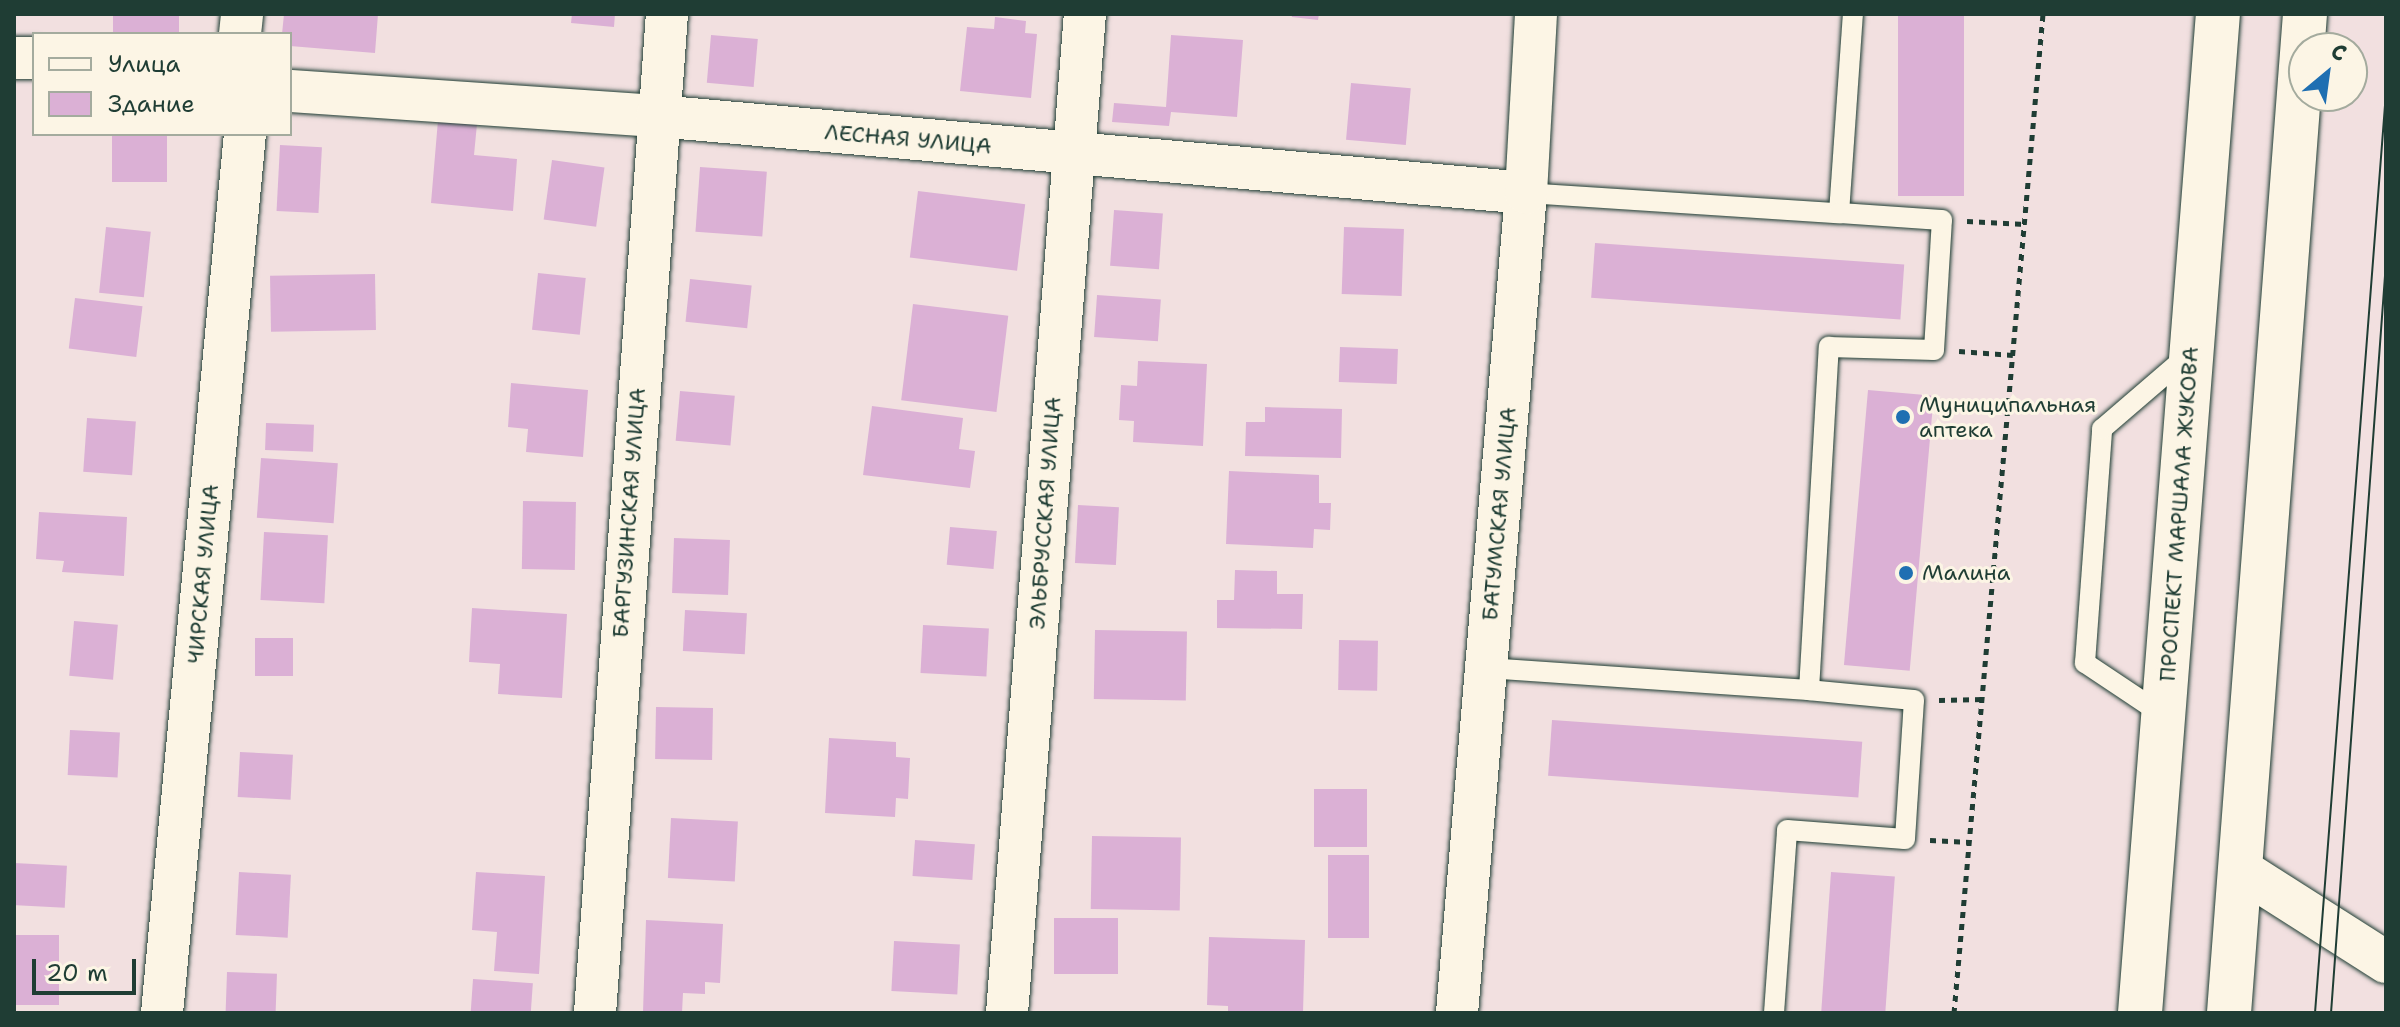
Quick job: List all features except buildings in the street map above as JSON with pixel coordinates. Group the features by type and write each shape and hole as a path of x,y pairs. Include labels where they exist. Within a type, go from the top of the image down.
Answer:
{"highway":[{"name":"ПРОСПЕКТ МАРШАЛА ЖУКОВА","path":"2140,1013 2218,14"},
{"path":"2229,1013 2305,14"}],"street":[{"name":"БАРГУЗИНСКАЯ УЛИЦА","path":"595,1013 657,116 667,14"},
{"name":"ЭЛЬБРУССКАЯ УЛИЦА","path":"1007,1013 1085,14"},
{"name":"БАТУМСКАЯ УЛИЦА","path":"1457,1013 1526,193 1536,14"},
{"name":"ЛЕСНАЯ УЛИЦА","path":"292,91 657,116 1526,193"},
{"name":"ЧИРСКАЯ УЛИЦА","path":"162,1013 245,136"},
{"path":"2240,869 2386,962"}],"lane":[{"path":"1839,213 1853,14"},
{"path":"1526,193 1942,220 1934,350 1829,347 1809,690"},
{"path":"2163,715 2085,663 2102,429 2191,352"},
{"path":"1486,668 1914,700 1905,839 1787,830 1774,1013"}],"path":[{"path":"1954,1013 2043,14"},
{"path":"1942,220 2025,224"},
{"path":"1934,350 2013,355"},
{"path":"1914,700 1984,699"},
{"path":"1905,839 1970,842"}],"tram line":[{"path":"2315,1013 2386,93"},
{"path":"2331,1013 2386,262"}],"place":[{"name":"Муниципальная аптека","path":"1903,417"},
{"name":"Малина","path":"1906,573"}]}
